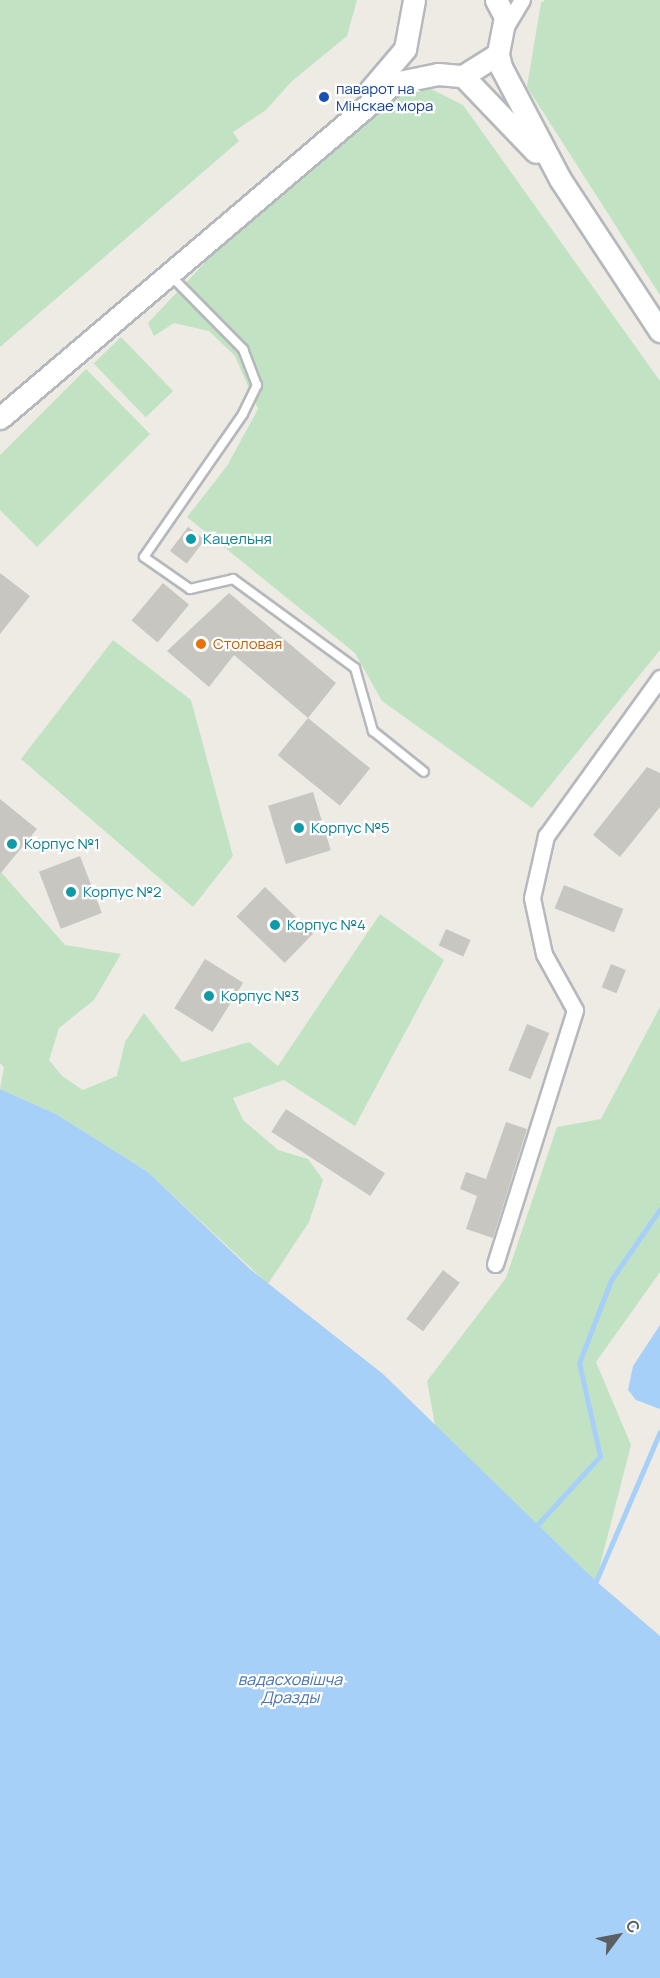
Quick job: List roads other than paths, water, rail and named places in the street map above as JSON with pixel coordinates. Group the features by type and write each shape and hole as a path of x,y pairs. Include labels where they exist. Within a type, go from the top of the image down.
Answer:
{"street":[{"path":"495,0 505,17 505,27 498,54 560,179 660,331"},
{"path":"505,27 522,0"},
{"path":"416,8 420,59 438,74"},
{"path":"315,147 405,49 416,8"},
{"path":"0,418 315,147 394,83 438,74 463,76 498,54"},
{"path":"463,76 504,114 560,179"},
{"path":"495,1264 575,1010 544,954 532,898 546,836 660,678"}],"lane":[{"path":"168,274 243,349 257,385 243,414 144,557 190,589 233,579 355,668 373,731 424,772"}],"water":[{"name":"вадасховішча Дразды","path":"0,1089 56,1114 148,1172 250,1269 383,1374 596,1581 660,1636 660,1978 0,1978"},
{"path":"660,1325 660,1409 636,1400 628,1390 633,1366"}],"waterway":[{"path":"538,1524 600,1456 579,1363 611,1280 660,1209"},
{"path":"596,1581 660,1432"}],"place":[{"name":"паварот на Мінскае мора","path":"324,97"},
{"name":"Кацельня","path":"191,539"},
{"name":"Столовая","path":"201,644"},
{"name":"Корпус №5","path":"299,828"},
{"name":"Корпус №1","path":"12,844"},
{"name":"Корпус №2","path":"71,892"},
{"name":"Корпус №4","path":"275,925"},
{"name":"Корпус №3","path":"209,996"}]}
